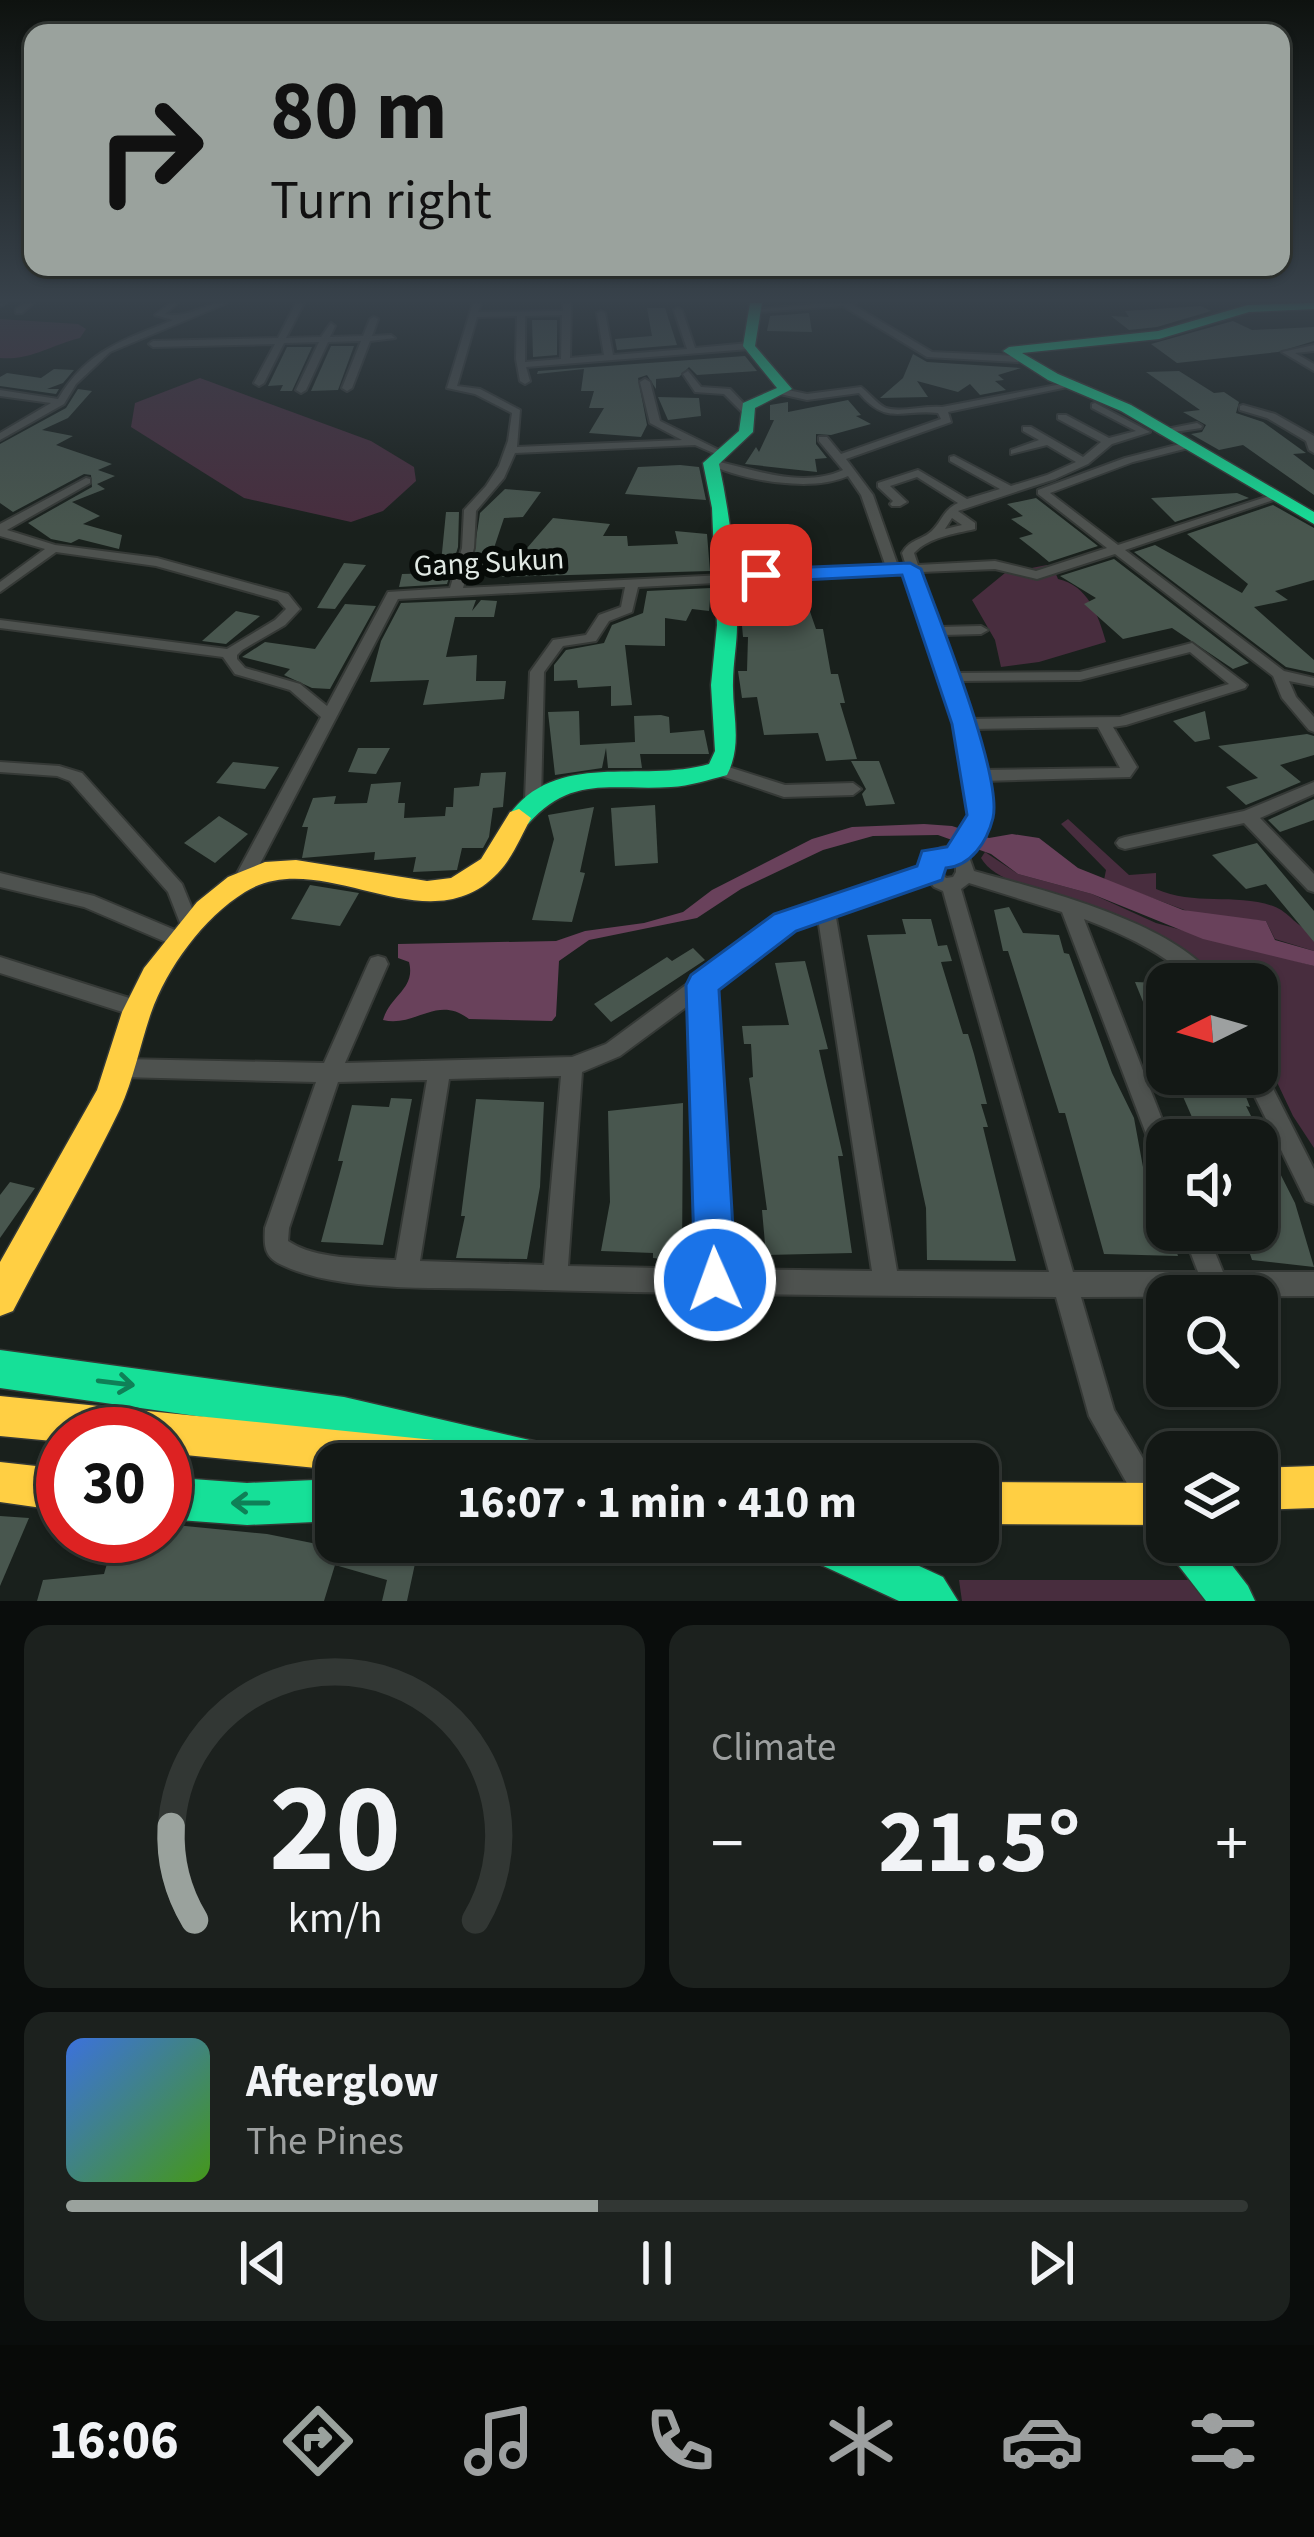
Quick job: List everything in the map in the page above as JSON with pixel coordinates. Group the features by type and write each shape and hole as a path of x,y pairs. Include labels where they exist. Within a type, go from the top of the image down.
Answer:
{"street":[{"path":"0,437 6,426 61,402 82,378"},
{"path":"259,383 262,378"},
{"path":"301,390 307,378"},
{"path":"347,388 351,378"},
{"path":"454,592 468,548 470,510 492,490 514,449 517,412 477,391 452,388 455,378"},
{"path":"514,449 709,452 746,432 745,410 728,391 698,390 690,378"},
{"path":"779,378 783,392"},
{"path":"1055,378 1105,397 1153,431"},
{"path":"1003,386 1062,381"},
{"path":"745,410 783,392 807,397 861,390 873,406 892,416 929,407 942,410 1062,381"},
{"path":"645,382 652,420 709,452 786,478 830,479 850,471"},
{"path":"0,393 61,402"},
{"path":"1095,406 1153,431 1192,436 1314,519"},
{"path":"1243,408 1270,416 1313,442"},
{"path":"840,458 947,420 942,410"},
{"path":"1061,417 1108,442"},
{"path":"1028,429 1084,462"},
{"path":"936,535 950,512 966,502 1084,462 1108,442 1153,431"},
{"path":"1192,436 1042,493 1279,674 1314,682"},
{"path":"823,439 867,495 893,569"},
{"path":"1015,452 1048,441"},
{"path":"709,452 721,508 724,577 726,751 719,769"},
{"path":"954,458 1010,490"},
{"path":"896,504 902,502 882,485 918,473 966,502"},
{"path":"0,530 86,481"},
{"name":"Gang Sukun","path":"327,714 394,595 995,565 1032,576 1276,496"},
{"path":"950,512 970,526 913,545 908,553 951,677 974,776 980,815 956,857"},
{"path":"0,530 54,548 157,562 292,603 288,619 248,637 230,655"},
{"path":"0,588 54,548"},
{"path":"533,800 537,672 558,643 591,638 604,618 630,605 633,581"},
{"path":"0,624 230,655"},
{"path":"933,631 981,630"},
{"path":"951,677 1080,676 1192,647 1240,685 1103,723 964,724"},
{"path":"0,1298 122,1068 139,1009 158,970 186,934 243,879 327,714 295,687 233,666 230,655"},
{"path":"1279,674 1289,698 1314,727"},
{"path":"974,776 1124,772 1129,766 1103,723"},
{"path":"0,767 59,771 88,788 176,889 186,934"},
{"path":"243,879 292,871 423,886 459,885 483,874 533,800 561,784 698,778 719,769 784,791 853,789"},
{"path":"1125,843 1248,816 1314,788"},
{"path":"1248,816 1314,885"},
{"path":"122,1068 330,1073 572,1066 613,1050 757,940 825,905 949,877 967,868 956,857 932,859 949,877 1060,1282 1102,1416 1146,1481"},
{"path":"949,877 1069,905 1183,963"},
{"path":"0,880 88,901 186,934"},
{"path":"825,905 886,1280"},
{"path":"1069,905 1151,1119"},
{"path":"378,964 330,1073 277,1228 276,1246 281,1256 293,1262 406,1273 555,1278 1146,1283"},
{"path":"0,965 139,1009"},
{"path":"702,985 715,1280"},
{"path":"555,1278 572,1066"},
{"path":"406,1273 440,1068"},
{"path":"1267,1095 1306,1163 1314,1193"},
{"path":"1278,1284 1314,1284"},
{"path":"0,1369 244,1399 475,1443"},
{"path":"0,1417 315,1453"},
{"path":"0,1432 36,1435"},
{"path":"192,1449 315,1455"},
{"path":"0,1483 36,1487"},
{"path":"1278,1488 1314,1486"},
{"path":"999,1490 1146,1501"},
{"path":"192,1500 315,1502"},
{"path":"999,1503 1146,1502"},
{"path":"865,1563 928,1592 936,1601"},
{"path":"1203,1563 1233,1601"}],"shaded area":[{"path":"200,378 371,441 414,467 416,481 383,511 351,522 244,498 131,427 135,403"},
{"path":"1047,565 1058,579 1084,595 1106,642 1039,662 1001,667 995,640 972,600 1005,573"},
{"path":"1068,819 1129,875 1156,873 1156,889 1170,894 1259,902 1279,909 1314,932 1314,951 1275,939 1266,921 1198,915 1104,880 1106,870 1061,824"},
{"path":"952,826 989,838 1012,834 1039,838 1078,868 1183,910 1266,921 1275,940 1314,951 1314,966 1203,939 1092,894 1018,874 991,854 938,835 873,836 823,850 741,889 697,918 589,940 559,961 552,1021 469,1019 447,1010 383,1020 409,979 409,962 398,958 398,944 556,941 585,931 644,923 683,912 712,890 812,839 852,827"},
{"path":"985,852 1018,874 1092,894 1156,923 1314,966 1314,1148 1278,1084 1278,963 1193,963 1107,915 1001,876 981,858"},
{"path":"959,1580 1205,1580 1223,1601 962,1601"}],"building":[{"path":"0,378 67,378 47,389 59,389 56,394 0,386"},
{"path":"272,378 298,378 292,391 280,391 283,385 268,386"},
{"path":"317,378 342,378 338,390 311,391"},
{"path":"583,378 639,378 647,425 641,437 589,433 604,408 589,408 594,391 581,391"},
{"path":"903,378 1001,378 995,381 1006,390 980,395 970,384 958,392 917,381 928,397 880,398"},
{"path":"1154,378 1190,378 1239,402 1236,413 1263,422 1306,453 1293,454 1314,470 1314,495 1243,445 1219,450 1191,434 1202,432 1206,425 1183,412 1200,410"},
{"path":"78,389 92,391 68,418 42,430 73,436 56,445 112,464 98,470 115,476 97,484 105,489 72,502 100,516 83,524 122,535 119,549 79,539 71,543 51,539 28,523 92,487 91,475 84,474 13,512 0,503 0,444 66,408"},
{"path":"658,397 699,398 701,416 668,420"},
{"path":"848,400 861,415 856,416 871,424 831,435 816,434 816,444 827,458 815,459 817,472 745,464 756,447 759,452 774,420 770,420 770,405 788,402 788,412"},
{"path":"638,467 699,467 706,500 625,494"},
{"path":"505,489 541,492 523,517 504,518 484,578 470,578 480,513"},
{"path":"1237,493 1249,498 1175,522 1151,498"},
{"path":"1036,498 1098,546 1049,562 1019,538 1033,534 1011,519 1023,516 1007,504"},
{"path":"1273,505 1314,528 1314,580 1275,591 1288,600 1254,607 1314,660 1314,673 1286,667 1134,552 1155,545 1242,593 1248,584 1187,534"},
{"path":"446,512 459,512 458,547 447,584 399,587 402,574 440,573"},
{"path":"553,518 610,524 603,536 627,536 628,546 678,544 675,531 707,534 710,571 502,577"},
{"path":"776,526 791,567 754,569 755,547 749,547 746,528"},
{"path":"1114,559 1249,663 1233,669 1172,628 1123,639 1084,604 1096,598 1060,576"},
{"path":"344,563 366,565 335,609 317,608"},
{"path":"711,588 709,611 692,609 686,621 665,618 665,646 625,645 632,705 611,706 611,686 578,688 577,680 554,681 554,665 566,650 604,643 612,625 643,613 647,591"},
{"path":"476,600 472,611 481,600 497,601 494,617 455,617 446,657 477,655 476,681 506,681 504,699 423,705 429,680 370,682 381,641 401,603"},
{"path":"806,600 816,629 823,629 831,674 838,674 845,703 840,703 857,759 826,761 818,733 764,735 757,697 742,698 738,671 747,671 748,637 743,637 740,603"},
{"path":"345,604 376,606 330,689 312,688 284,675 290,669 242,657 265,642 315,649"},
{"path":"236,611 260,616 226,644 202,641"},
{"path":"579,711 580,745 635,742 634,716 661,715 669,717 670,733 704,730 709,754 640,754 642,768 608,768 606,748 602,768 555,775 548,712"},
{"path":"1205,711 1210,739 1195,742 1173,721"},
{"path":"1314,736 1314,755 1280,765 1301,782 1246,805 1226,787 1258,778 1218,746"},
{"path":"358,748 390,748 376,774 348,772"},
{"path":"851,761 879,761 895,804 866,806 862,794 866,789"},
{"path":"233,762 279,767 265,789 216,783"},
{"path":"506,772 503,807 493,808 489,837 483,848 462,848 457,870 413,872 416,857 374,860 375,852 302,858 308,827 302,827 313,798 336,796 334,804 367,803 371,784 401,782 398,803 405,803 404,818 445,816 446,807 453,807 454,788 479,786 481,773"},
{"path":"1314,799 1314,820 1280,832 1268,820"},
{"path":"655,805 658,863 615,866 611,808"},
{"path":"594,807 572,922 532,920 554,839 548,815"},
{"path":"219,816 248,834 215,863 184,843"},
{"path":"1257,843 1314,911 1314,942 1266,884 1246,889 1212,855"},
{"path":"310,885 359,893 340,926 291,919"},
{"path":"1009,907 1023,933 1059,935 1134,1118 1146,1173 1146,1251 1176,1251 1178,1256 1104,1254 1065,1113 1059,1113 1008,951 1003,951 994,910"},
{"path":"902,919 931,919 938,946 947,945 952,961 941,962 987,1104 981,1104 988,1127 983,1127 1016,1261 927,1260 926,1208 867,935 906,934"},
{"path":"693,948 705,960 611,1022 594,1004 667,957 672,961"},
{"path":"805,961 828,1049 819,1050 843,1156 838,1156 852,1253 766,1255 762,1210 767,1210 749,1078 753,1077 751,1044 744,1044 742,1026 789,1025 775,963"},
{"path":"1135,982 1146,982 1146,1009"},
{"path":"1182,1095 1245,1095 1253,1119 1193,1119"},
{"path":"391,1098 412,1099 383,1245 321,1242 352,1105 389,1107"},
{"path":"476,1099 544,1102 540,1187 527,1259 456,1258 465,1216 461,1216"},
{"path":"683,1103 682,1261 653,1258 653,1253 601,1251 610,1202 608,1111"},
{"path":"1278,1169 1295,1203 1314,1267 1252,1260 1249,1251 1278,1251"},
{"path":"10,1182 35,1188 0,1238 0,1195"},
{"path":"0,1516 29,1518 0,1586"},
{"path":"192,1527 315,1544 315,1563 415,1563 407,1601 382,1601 387,1580 335,1565 324,1601 37,1601 43,1580 104,1574 107,1563 192,1563"}],"traffic: fast":[{"path":"519,818 538,798 560,786 585,780 694,777 719,769 726,751 722,685 727,625 720,508 711,463 746,432 748,406 785,389 776,378"},
{"path":"1055,378 1126,408 1314,519"},
{"path":"0,1369 344,1417 456,1443"},
{"path":"192,1500 315,1501"},
{"path":"865,1563 928,1592 936,1601"},
{"path":"1203,1563 1233,1601"}],"traffic: slow":[{"path":"0,1298 109,1098 154,976 206,909 237,884 265,872 296,869 395,888 457,887 490,865 519,818"},
{"path":"0,1416 315,1448"},
{"path":"0,1482 36,1487"},
{"path":"1278,1488 1314,1487"},
{"path":"999,1503 1146,1504"}],"route":[{"path":"715,1280 702,985 785,922 931,872 932,859 942,855 956,857 980,815 951,677 910,569 761,575"}]}
